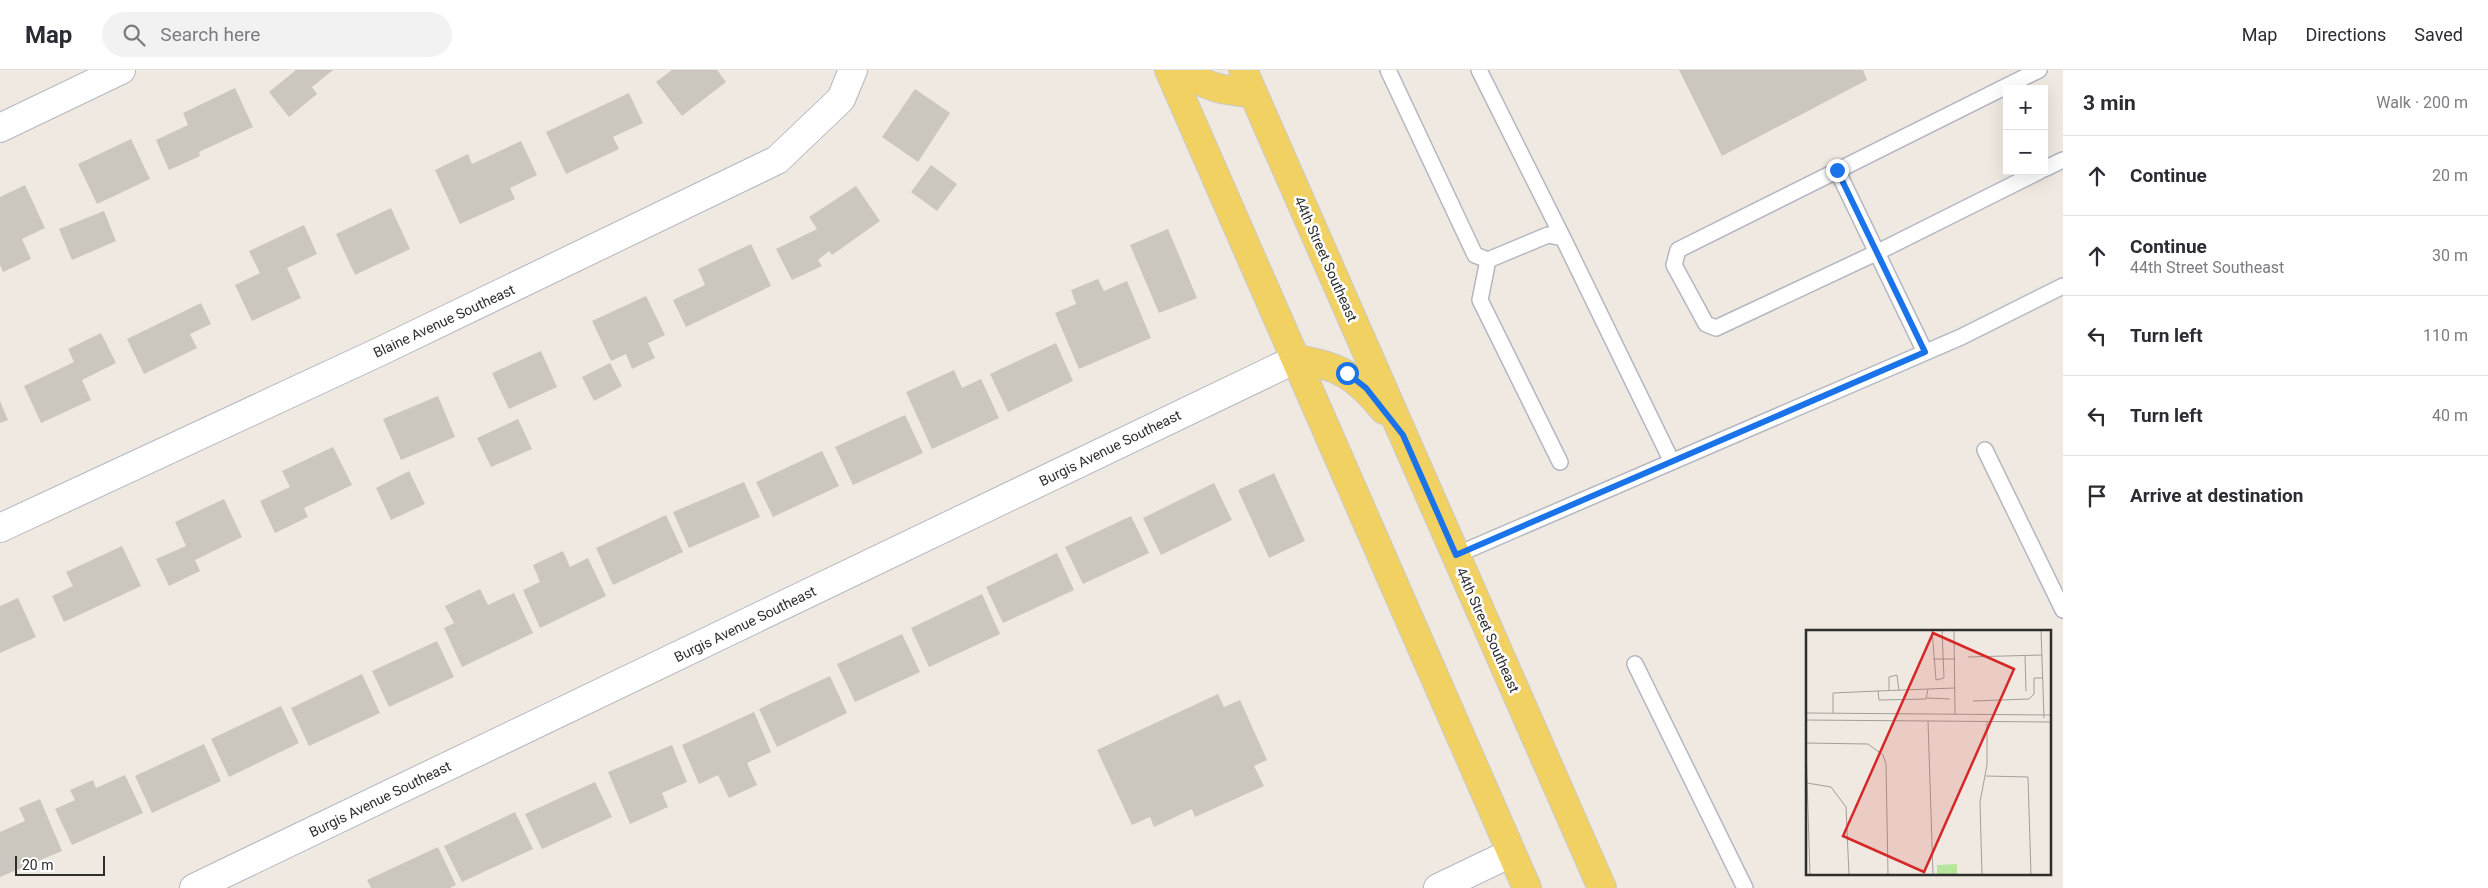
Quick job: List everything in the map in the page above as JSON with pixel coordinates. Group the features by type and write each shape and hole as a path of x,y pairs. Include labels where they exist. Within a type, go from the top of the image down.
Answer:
{"main road":[{"path":"1169,70 1527,888"},
{"path":"1184,70 1212,87 1228,92 1248,81"},
{"name":"44th Street Southeast","path":"1248,81 1602,888"},
{"path":"1296,360 1320,362 1347,373 1366,388 1403,435"}],"street":[{"path":"0,128 121,70"},
{"name":"Blaine Avenue Southeast","path":"0,528 382,351 777,160 841,99 853,70"},
{"name":"Burgis Avenue Southeast","path":"194,888 1296,360"},
{"path":"1438,888 1511,853"}],"lane":[{"path":"1388,70 1475,255 1488,260 1548,236 1563,238"},
{"path":"1479,70 1672,462"},
{"path":"2032,175 1878,252 1716,328 1706,324 1674,265 1678,250 2039,70"},
{"path":"2048,167 2063,160"},
{"path":"1837,170 1925,352"},
{"path":"1488,260 1480,300 1560,462"},
{"path":"1456,555 1925,352 2063,286"},
{"path":"1985,450 2063,610"},
{"path":"1635,664 1745,888"}],"building":[{"path":"296,70 333,70 312,87 317,94 289,117 269,92"},
{"path":"672,70 717,70 726,82 682,116 656,82"},
{"path":"1679,70 1863,70 1867,80 1722,156"},
{"path":"235,88 253,127 199,152 200,156 169,170 156,140 188,125 183,113"},
{"path":"915,89 950,113 918,162 882,137"},
{"path":"629,93 643,123 613,137 619,149 566,174 546,132"},
{"path":"131,139 150,179 97,204 78,164"},
{"path":"521,141 537,175 510,188 515,199 460,224 435,170 468,154 472,164"},
{"path":"931,165 957,184 937,211 911,192"},
{"path":"25,185 45,228 22,239 31,259 3,272 0,265 0,197"},
{"path":"856,186 880,221 832,255 829,251 818,260 822,266 792,280 776,249 817,229 809,217"},
{"path":"391,208 410,249 355,275 336,234"},
{"path":"104,211 116,241 72,260 59,229"},
{"path":"304,225 317,254 287,268 301,298 252,321 235,285 260,273 249,251"},
{"path":"1168,229 1197,298 1159,313 1130,245"},
{"path":"751,244 771,286 686,327 673,300 705,285 698,269"},
{"path":"1098,279 1104,291 1127,281 1151,338 1079,369 1055,313 1076,304 1071,290"},
{"path":"646,296 665,335 648,343 655,358 632,369 626,354 611,361 592,321"},
{"path":"201,303 211,324 190,334 197,348 144,374 127,339"},
{"path":"101,333 116,363 82,380 91,400 41,423 24,386 74,362 68,349"},
{"path":"1056,343 1073,381 1008,412 990,374"},
{"path":"541,351 557,387 509,409 492,373"},
{"path":"610,363 622,386 594,401 582,377"},
{"path":"954,370 962,388 981,379 999,418 932,449 906,392"},
{"path":"438,396 455,437 401,460 383,419"},
{"path":"0,401 8,420 0,423"},
{"path":"905,415 923,453 853,485 835,447"},
{"path":"518,419 532,449 491,467 477,438"},
{"path":"333,447 352,485 304,508 308,517 275,533 260,501 290,487 282,471"},
{"path":"822,451 839,486 773,517 756,482"},
{"path":"409,471 425,504 391,520 376,488"},
{"path":"1274,473 1305,541 1269,558 1238,490"},
{"path":"744,482 760,517 689,548 673,512"},
{"path":"1214,483 1232,520 1161,555 1143,518"},
{"path":"224,499 242,537 195,560 200,571 169,586 156,559 186,546 175,522"},
{"path":"666,515 683,552 613,585 596,548"},
{"path":"1131,516 1149,553 1083,584 1065,547"},
{"path":"122,546 141,586 64,622 52,596 73,586 66,572"},
{"path":"563,551 570,567 588,558 606,596 540,628 523,590 540,582 533,565"},
{"path":"1057,553 1074,590 1003,623 986,587"},
{"path":"480,589 488,605 514,593 533,633 462,667 444,628 454,623 445,606"},
{"path":"982,594 1000,634 929,667 911,628"},
{"path":"18,598 36,637 0,653 0,606"},
{"path":"902,634 920,672 855,702 837,664"},
{"path":"437,641 454,677 389,707 372,671"},
{"path":"362,674 380,713 309,746 291,708"},
{"path":"830,676 847,713 777,747 759,709"},
{"path":"1218,694 1224,707 1240,700 1267,760 1254,766 1264,786 1195,817 1192,809 1154,827 1150,817 1132,825 1097,750"},
{"path":"281,706 299,743 229,777 211,739"},
{"path":"754,712 771,752 747,763 757,785 729,798 718,775 699,784 682,745"},
{"path":"204,744 221,781 152,813 135,776"},
{"path":"672,745 687,782 662,793 668,807 630,824 608,772"},
{"path":"125,775 143,813 72,845 55,809 75,800 70,790 93,780 96,788"},
{"path":"595,782 612,817 542,849 525,814"},
{"path":"40,799 62,851 0,877 0,832 25,821 19,808"},
{"path":"515,812 533,849 462,882 444,846"},
{"path":"438,847 456,885 450,888 371,888 367,880"}],"route":[{"path":"1347,373 1366,388 1403,435 1456,555 1925,352 1837,170"}]}
